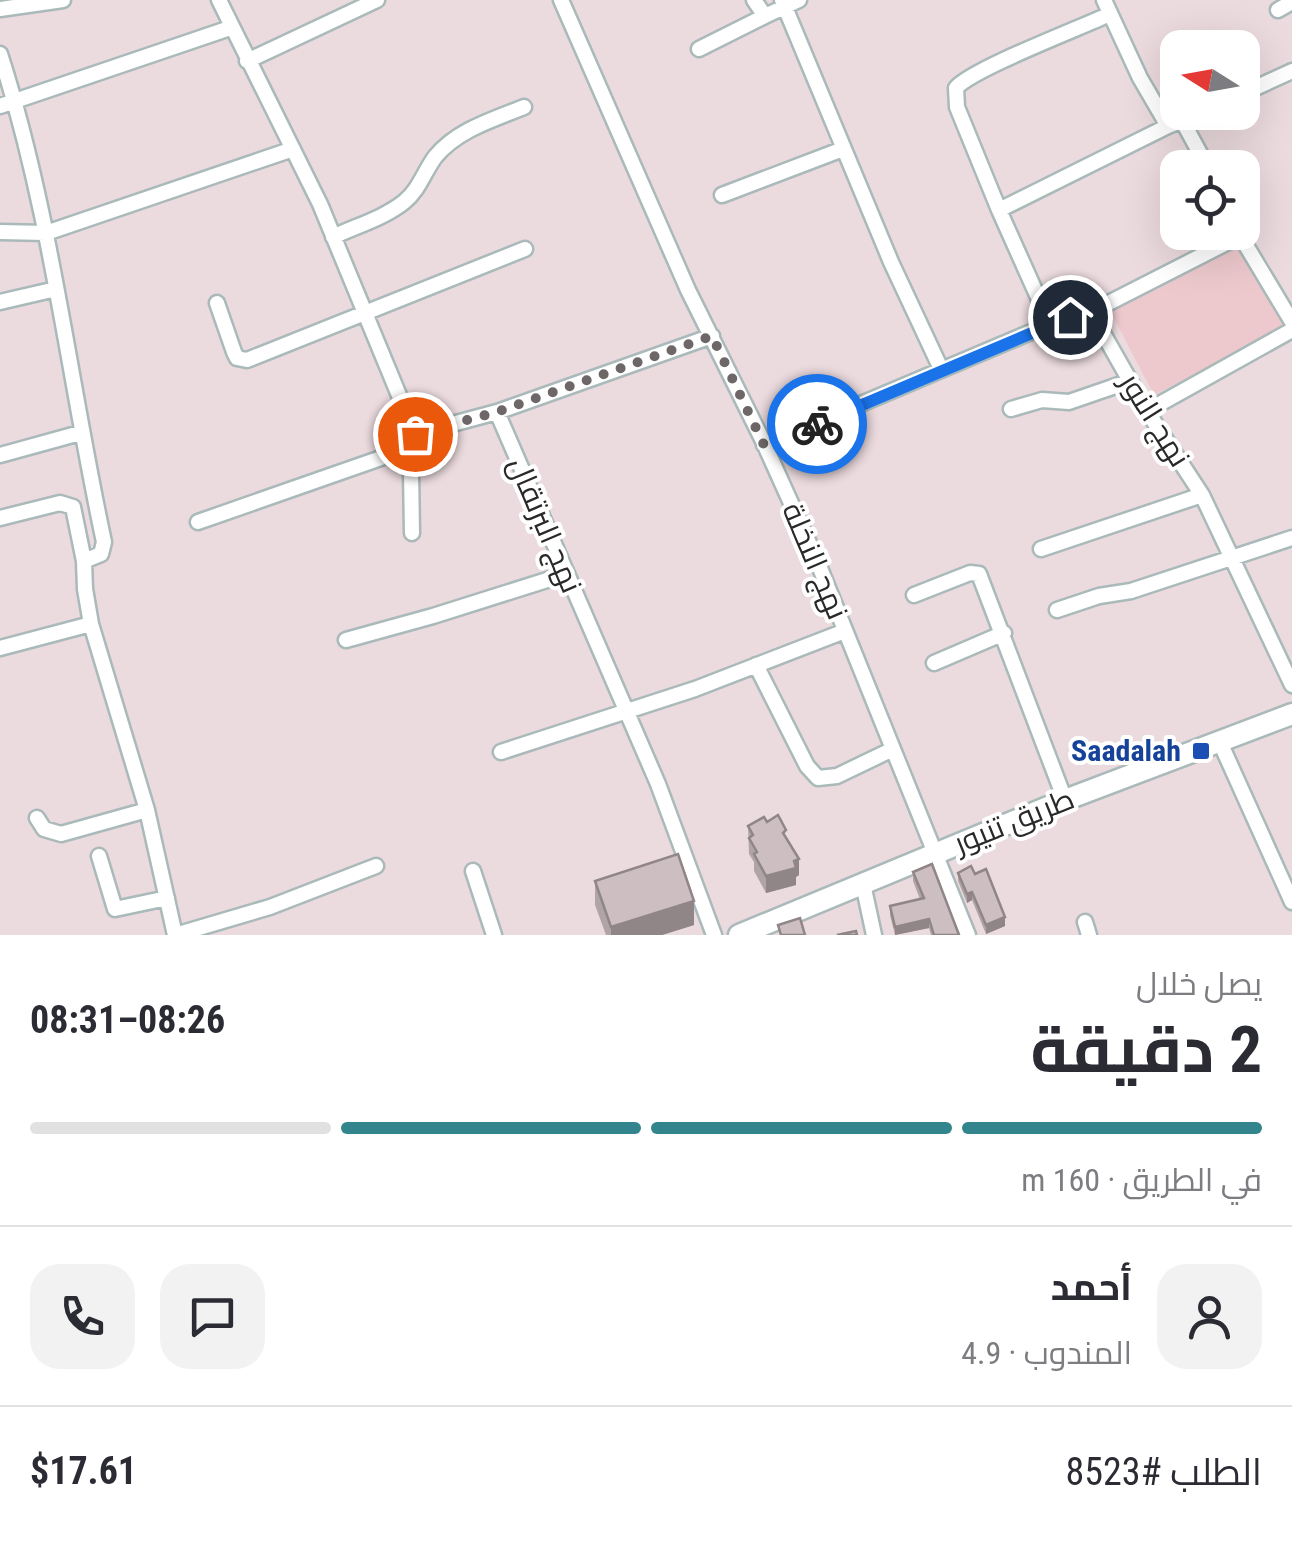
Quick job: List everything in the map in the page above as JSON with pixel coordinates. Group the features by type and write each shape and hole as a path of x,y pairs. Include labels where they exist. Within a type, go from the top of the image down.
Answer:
{"main road":[{"name":"طريق تنيور","path":"739,935 1064,800 1292,714"}],"street":[{"path":"0,9 63,0"},
{"path":"218,0 333,236 410,438 412,534"},
{"path":"247,62 376,0"},
{"name":"نهج النخلة","path":"561,0 681,274 764,445 845,631 968,935"},
{"path":"754,0 765,16"},
{"path":"699,49 788,2 843,149 942,369"},
{"path":"1278,10 1292,2"},
{"path":"1050,324 957,108 956,88 1107,7 1140,78 1160,104"},
{"path":"0,106 230,28"},
{"path":"0,54 16,102 46,233 104,548 98,557 84,561"},
{"path":"1260,85 1292,70"},
{"path":"333,236 406,201 434,158 455,138 524,107"},
{"path":"999,210 1164,130"},
{"path":"0,232 46,233 293,149"},
{"path":"722,195 843,149"},
{"path":"218,303 234,352 241,360 525,249"},
{"path":"764,445 1050,324 1091,312 1209,250"},
{"path":"1249,250 1292,322"},
{"path":"0,302 56,289"},
{"name":"نهج النور","path":"1091,312 1147,411 1202,494 1292,685"},
{"path":"1147,411 1292,330"},
{"path":"198,522 381,458 410,438 497,412 712,336"},
{"path":"1011,410 1042,400 1068,402 1130,381"},
{"name":"نهج البرتقال","path":"497,412 678,833 714,935"},
{"path":"0,454 80,433"},
{"path":"1041,550 1202,494"},
{"path":"0,518 70,504 84,561 84,589 91,624 147,810 175,935 270,907 376,866"},
{"path":"1057,610 1100,596 1131,592 1292,538"},
{"path":"914,595 970,572 979,574 1064,800"},
{"path":"346,640 566,574"},
{"path":"0,648 91,624"},
{"path":"501,752 626,713 845,631"},
{"path":"934,663 1004,634"},
{"path":"756,665 807,766 818,778 837,776 892,750"},
{"path":"1219,740 1292,902"},
{"path":"38,818 44,829 62,834 147,810"},
{"path":"99,856 115,909 167,898"},
{"path":"473,871 494,935"},
{"path":"863,884 874,935"}],"shaded area":[{"path":"1228,250 1238,250 1243,252 1287,327 1154,395 1109,309"}],"building":[{"path":"778,815 786,830 783,833 799,859 794,861 796,868 766,876 754,854 757,852 748,826"},
{"path":"678,854 694,901 611,927 595,881"},
{"path":"932,864 959,935 934,935 929,919 895,927 890,906 924,898 913,872"},
{"path":"971,866 975,874 986,869 1005,917 986,925 972,892 967,894 958,873"},
{"path":"800,918 805,935 781,935 778,925"}],"way so far":[{"path":"415,434 497,412 712,336 764,445 817,424"}],"place":[{"name":"Saadalah","path":"1201,751"}],"route":[{"path":"817,424 1070,317"}]}
